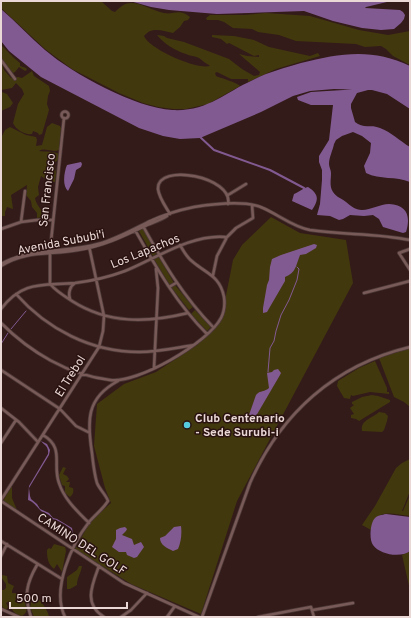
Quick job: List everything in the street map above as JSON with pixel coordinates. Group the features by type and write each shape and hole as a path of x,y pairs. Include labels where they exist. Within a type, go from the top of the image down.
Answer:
{"street":[{"path":"1,60 15,79"},
{"name":"San Francisco","path":"50,284 52,220 64,118"},
{"path":"169,215 160,195 159,186 166,178 177,174 190,175 216,184 221,187 228,196 228,204"},
{"path":"228,196 246,184"},
{"path":"21,222 25,191"},
{"name":"Avenida Sububi'i","path":"1,265 24,254 89,247 135,230 163,216 196,207 228,204 252,205 263,208 284,220 308,229 410,240"},
{"path":"213,275 217,256 226,238 236,228 253,218 252,205"},
{"path":"1,229 21,222 46,219 52,220"},
{"path":"143,226 176,283 194,307 213,327"},
{"path":"135,230 169,287 188,313 207,334"},
{"name":"Los Lapachos","path":"16,294 30,287 97,279 126,270 180,245 201,240 221,237 226,238"},
{"path":"1,323 14,336 38,354 60,366 82,374 111,382 118,381 154,368 172,359 207,334 221,318 224,304 223,292 213,275 189,259 180,245"},
{"name":"El Trebol","path":"1,501 99,347 103,331 104,316 89,247"},
{"path":"410,249 400,252 399,254 410,270"},
{"path":"154,368 158,282 156,266"},
{"path":"364,293 410,281"},
{"path":"70,300 69,292 76,282"},
{"path":"169,287 176,283"},
{"path":"50,284 53,288 70,300 87,310 104,316 128,320 157,319 188,313"},
{"path":"1,309 16,294 46,322 74,337 99,347 130,352 154,351 195,344"},
{"path":"202,617 250,483 259,463 278,432 292,415 331,382 361,363 392,351 410,347"},
{"path":"1,370 60,409 76,426 89,432"},
{"path":"65,617 61,604 62,580 73,549 89,523 108,500 100,488 96,478 88,426 91,411 97,400 111,382"},
{"path":"1,408 16,420 38,442"},
{"path":"1,443 16,420"},
{"path":"85,430 88,426"},
{"path":"43,436 52,442 56,449 56,473 63,493 72,506 89,523"},
{"name":"CAMINO DEL GOLF","path":"1,501 124,583 198,617"},
{"path":"1,541 8,544 62,580"},
{"path":"1,556 8,544"},
{"path":"31,617 27,604 27,587 37,564"},
{"path":"99,566 91,593 91,602 96,610 104,617"},
{"path":"121,617 131,610 147,593"},
{"path":"258,617 309,608 312,610 353,603"},
{"path":"166,617 175,606"},
{"path":"1,609 19,617"},
{"path":"312,610 314,617"}],"shaded area":[{"path":"1,1 101,1 115,12 120,7 131,3 139,4 164,13 180,12 190,17 173,33 154,30 150,31 144,36 155,47 185,62 195,65 210,66 199,58 174,49 157,35 184,42 229,59 254,76 259,75 260,72 239,54 259,57 259,55 254,56 229,43 227,44 221,39 212,37 212,35 234,36 254,40 269,47 310,56 318,53 320,56 276,69 248,82 248,79 231,79 217,72 215,73 216,76 240,86 208,104 186,109 158,107 143,103 119,93 72,69 45,49 1,8"},
{"path":"130,1 391,1 365,8 400,10 405,15 401,23 394,29 381,30 362,28 333,21 304,11 217,14 169,10"},
{"path":"1,9 45,50 72,69 88,79 123,96 157,108 184,110 195,108 215,101 259,77 277,70 329,57 356,54 383,57 396,60 410,66 410,109 387,94 372,90 334,89 310,91 293,96 261,112 200,138 180,139 163,136 139,128 41,77 9,51 1,41"},
{"path":"266,13 310,16 359,30 388,35 410,31 410,65 393,56 381,46 365,47 356,44 296,41 279,35 258,32 252,29 233,28 224,22 218,20 207,20 206,18 210,15 244,15"},
{"path":"1,45 20,63 20,66 26,68 27,70 25,71 19,67 13,73 1,59"},
{"path":"1,60 4,70 11,78 22,78 32,71 34,76 49,86 50,91 47,104 49,110 42,134 39,135 33,131 32,134 26,134 14,126 13,123 18,104 24,94 22,89 16,83 12,88 1,90"},
{"path":"360,89 368,90 357,93 351,104 355,122 361,125 377,127 384,130 410,147 410,182 399,179 377,177 366,173 364,166 370,153 371,143 362,136 353,132 342,136 336,140 334,144 329,164 331,172 331,189 338,197 353,208 365,210 389,204 404,209 408,216 408,221 406,232 403,233 383,227 379,219 373,215 350,215 339,220 330,216 317,215 320,204 322,180 322,170 319,162 319,156 329,140 333,105 311,105 298,100 297,97 311,92"},
{"path":"1,93 7,94 13,103 10,107 1,111"},
{"path":"52,123 60,126 61,128 59,150 39,151 59,154 58,160 54,163 56,173 55,182 50,182 41,176 38,187 39,195 35,198 43,215 42,217 37,218 37,213 26,195 27,185 11,195 13,209 7,207 5,216 1,216 1,138 5,130 10,127 26,135 36,137 36,146 42,145 47,127"},
{"path":"81,162 81,167 76,170 74,179 68,191 64,182 64,175 67,165"},
{"path":"308,187 317,197 316,203 312,210 292,201 294,194"},
{"name":"Club Centenario - Sede Surubi-i","path":"271,217 300,233 346,240 353,283 237,501 201,614 131,584 75,549 90,522 111,503 105,488 94,446 97,404 124,384 156,372 197,345 221,321 233,260 242,245"},
{"path":"143,228 157,253 153,256 139,231"},
{"path":"314,244 317,245 316,248 306,254 300,255 294,271 285,277 285,281 267,312 263,313 272,259"},
{"path":"159,257 175,285 193,307 189,310 171,287 154,259"},
{"path":"195,310 211,327 207,331 191,314"},
{"path":"410,348 410,407 394,397 379,358"},
{"path":"375,361 389,394 370,392 353,396 351,395 350,399 344,398 337,386 338,381 359,368"},
{"path":"278,369 281,373 280,375 256,416 250,418 249,415 256,395 259,392 269,388 267,373"},
{"path":"372,395 390,400 390,402 359,421 351,418 351,415 354,414 350,408 354,405 352,402 362,397"},
{"path":"379,412 385,413 388,416 384,430 382,432 362,431 363,424"},
{"path":"41,441 47,444 50,450 49,455 29,488 31,499 40,509 72,528 76,539 71,534 71,529 57,520 52,519 49,515 41,511 34,503 28,500 29,486 48,454 47,447"},
{"path":"410,459 410,491 402,511 410,495 410,516 391,513 380,515 373,523 371,530 362,525 375,506 396,468"},
{"path":"63,467 66,468 63,474 69,479 66,482 70,482 69,487 73,488 73,493 70,497 65,493 65,486 62,485 59,475"},
{"path":"12,486 12,498 17,510 3,501"},
{"path":"386,514 410,517 410,551 396,555 380,551 373,545 371,527 373,520 377,516"},
{"path":"181,526 179,546 178,549 173,551 163,544 160,538 165,536 174,527"},
{"path":"125,527 127,529 122,535 132,539 134,545 141,542 144,547 137,557 134,558 127,555 126,552 119,552 112,547 116,539 116,530"},
{"path":"54,544 65,547 66,551 62,572 57,564 54,569 48,561 47,550 49,548 51,549"},
{"path":"410,551 410,590 402,555"},
{"path":"79,566 82,566 77,585 67,589 67,577 77,570"},
{"path":"2,575 7,576 8,583 14,586 12,593 25,594 26,611 22,616 13,611 9,601 6,603 8,607 6,610 1,604 1,590 6,588 6,584 1,577"},
{"path":"36,597 44,606 49,617 34,617 30,607 32,600"}],"waterway":[{"path":"199,136 214,150 270,170 304,188"},
{"path":"268,372 270,348 274,341 281,315 297,280 299,269 297,267"},
{"path":"11,329 26,311"},
{"path":"1,344 8,333"}],"place":[{"name":"Club Centenario - Sede Surubi-i","path":"187,425"}]}
